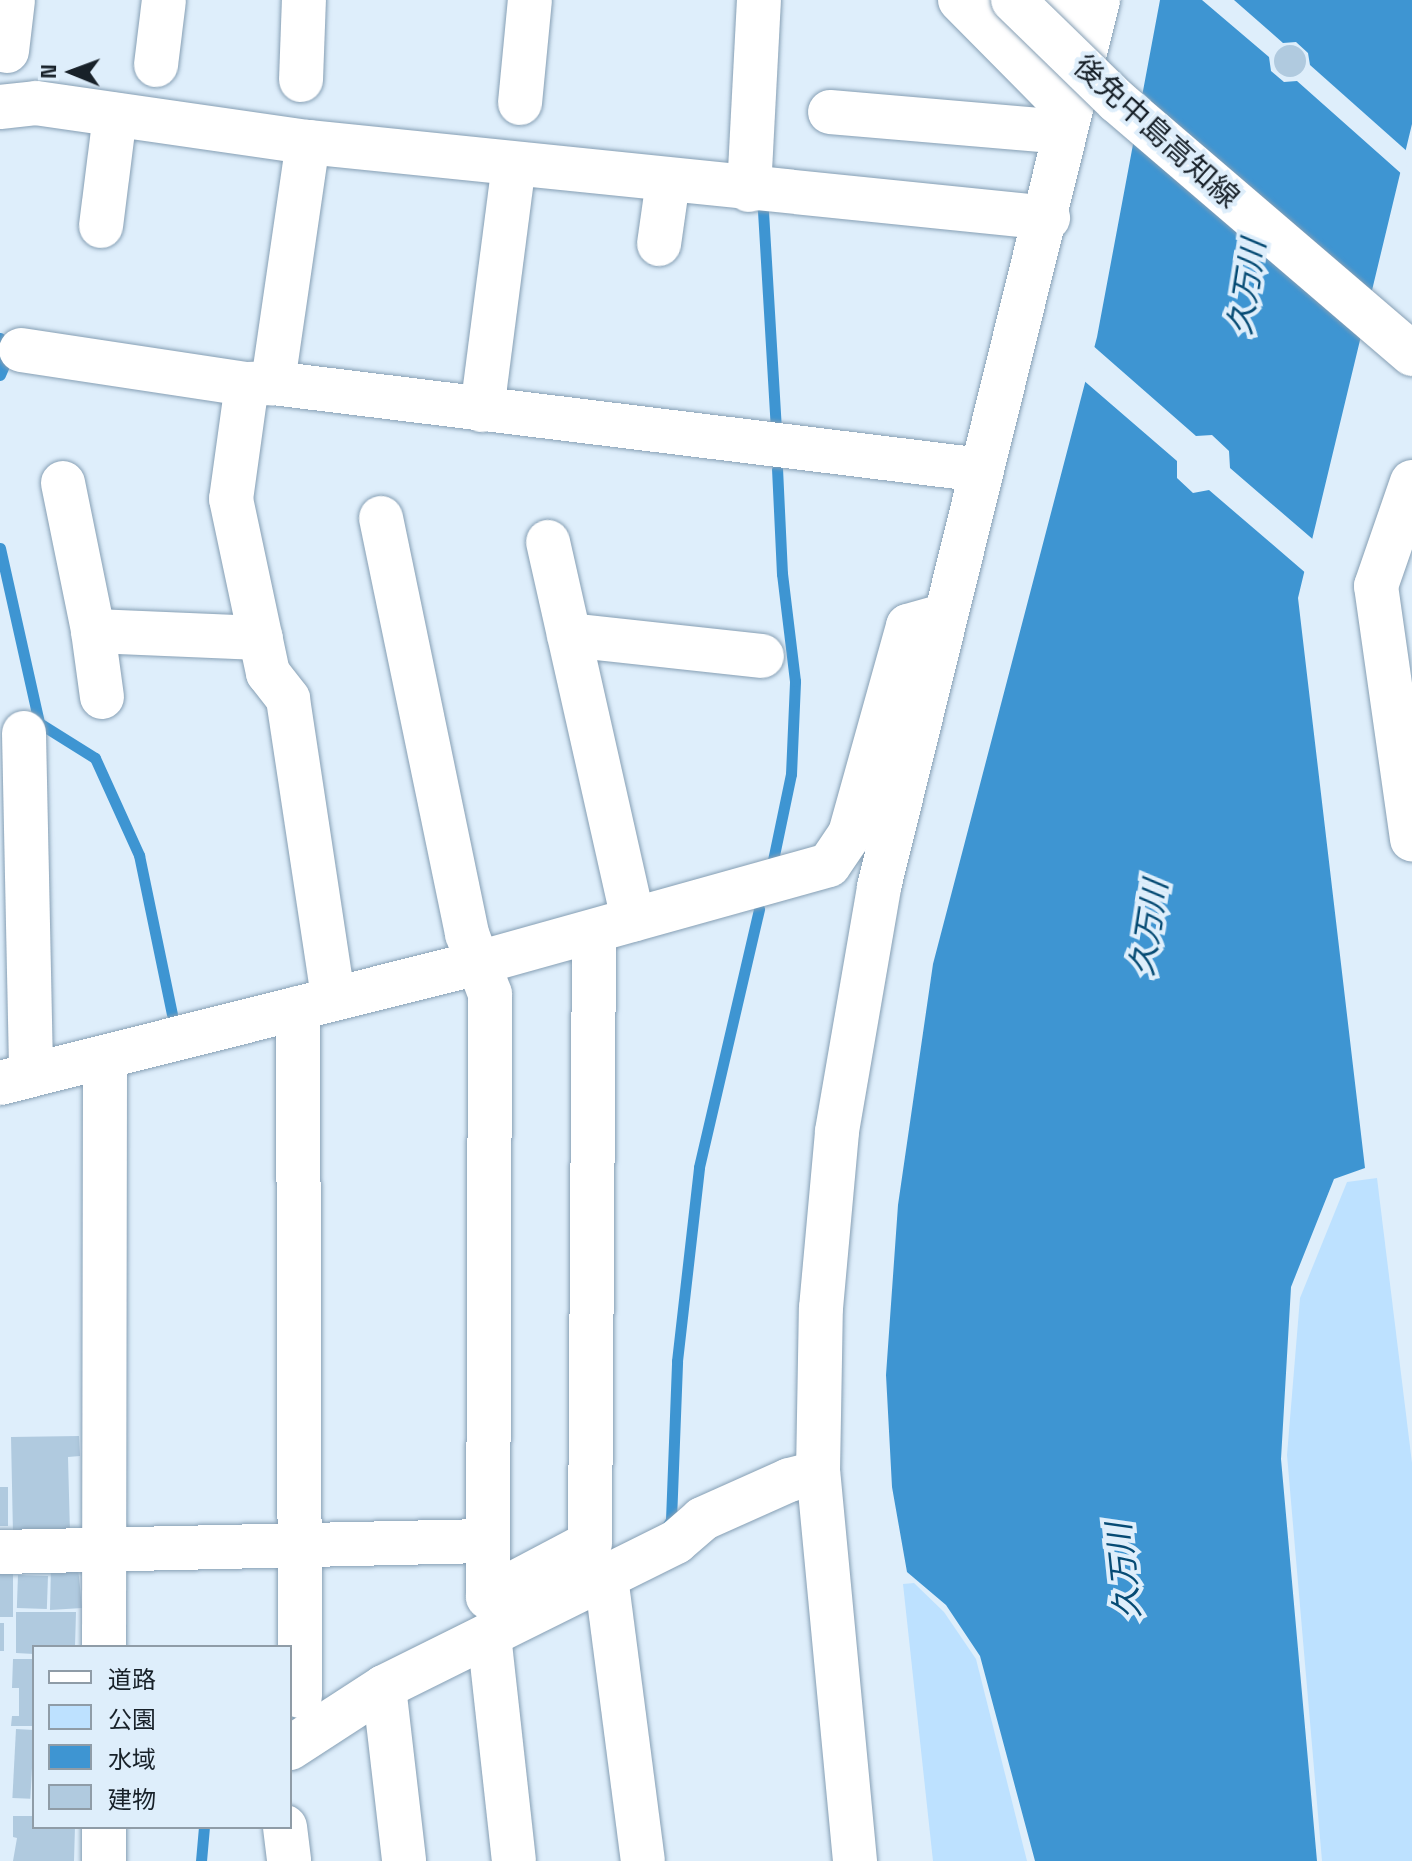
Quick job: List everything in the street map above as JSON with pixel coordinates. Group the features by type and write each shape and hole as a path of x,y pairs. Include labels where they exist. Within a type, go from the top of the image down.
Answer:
{"street":[{"path":"7,51 13,0"},
{"path":"156,65 164,0"},
{"path":"301,80 304,0"},
{"path":"520,103 530,0"},
{"path":"749,190 759,0"},
{"path":"960,0 1065,120"},
{"name":"後免中島高知線","path":"1013,0 1117,101 1412,354"},
{"path":"855,1861 818,1473 822,1293 846,1065 879,887 943,616 1048,218 1065,120 1086,29"},
{"path":"0,107 36,103 308,142 749,190 1048,218"},
{"path":"830,112 1065,120"},
{"path":"101,226 115,115"},
{"path":"300,1696 297,1545 316,1003 288,699 268,673 231,499 260,383 308,142"},
{"path":"482,410 514,164"},
{"path":"659,244 668,181"},
{"path":"21,350 260,383 982,470"},
{"path":"1412,482 1376,586 1399,659 1412,839"},
{"path":"63,483 93,631 102,697"},
{"path":"381,518 467,934 490,994 488,1597 590,1543 613,926 569,635 548,542"},
{"path":"24,733 15,1078 105,1059 478,963 811,873 842,853 908,626 943,616"},
{"path":"93,631 261,638"},
{"path":"569,635 762,656"},
{"path":"104,1645 105,1059"},
{"path":"292,1747 384,1687 676,1542 702,1519 789,1480 818,1473"},
{"path":"0,1552 486,1541"},
{"path":"606,1577 643,1861"},
{"path":"489,1635 514,1861"},
{"path":"384,1687 404,1861"},
{"path":"104,1829 104,1861"},
{"path":"285,1829 289,1861"}],"green space":[{"path":"1377,1178 1412,1463 1412,1861 1322,1861 1287,1455 1300,1298 1347,1182"},
{"path":"914,1583 944,1612 976,1659 1027,1861 933,1861 903,1584"}],"water":[{"name":"久万川","path":"1160,0 1412,0 1412,124 1298,598 1365,1168 1334,1179 1291,1287 1281,1459 1317,1861 1035,1861 980,1656 946,1605 907,1572 892,1487 886,1375 898,1205 933,964 1097,337"}],"pier":[{"path":"1202,0 1234,0 1283,43 1296,42 1308,53 1310,65 1409,153 1404,176 1297,81 1284,82 1271,71 1269,57"},
{"path":"1091,344 1196,436 1212,435 1229,451 1230,468 1316,542 1308,575 1209,490 1193,493 1177,478 1177,461 1082,379"}],"building":[{"path":"1290,45 1301,50 1306,61 1301,72 1290,77 1279,72 1274,61 1279,50"},
{"path":"79,1436 80,1456 68,1457 70,1533 13,1534 11,1437"},
{"path":"0,1487 8,1487 8,1526 0,1526"},
{"path":"51,1566 78,1567 82,1608 50,1610"},
{"path":"0,1568 13,1568 13,1617 0,1617"},
{"path":"18,1575 48,1576 47,1609 17,1608"},
{"path":"16,1612 76,1612 75,1645 32,1645 32,1654 16,1653"},
{"path":"0,1623 4,1623 4,1651 0,1651"},
{"path":"13,1659 32,1659 32,1726 11,1726 12,1716 19,1716 19,1688 12,1688"},
{"path":"16,1729 32,1730 30,1799 12,1798"},
{"path":"13,1816 32,1816 32,1829 75,1829 74,1861 13,1861 17,1838 13,1837"}],"waterway":[{"path":"763,211 776,431"},
{"path":"0,338 5,363 0,375"},
{"path":"772,865 791,774 795,681 782,574 777,469"},
{"path":"0,548 39,723 95,758 139,855 172,1014"},
{"path":"666,1528 671,1520 677,1361 699,1167 759,909"},
{"path":"201,1861 204,1829"}]}
